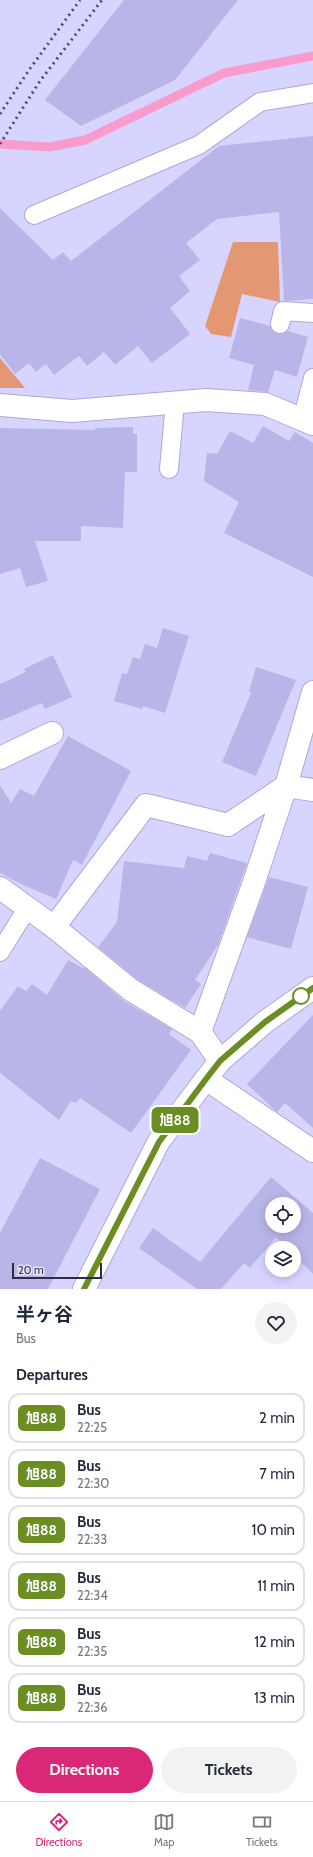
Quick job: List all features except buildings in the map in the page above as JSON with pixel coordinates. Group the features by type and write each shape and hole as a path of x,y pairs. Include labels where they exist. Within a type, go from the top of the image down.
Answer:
{"street":[{"path":"0,405 72,411 206,400 265,404 307,422"},
{"path":"200,1032 254,885 286,786 313,692"},
{"path":"0,758 52,732"},
{"path":"54,927 146,805 228,825 286,786 313,790"},
{"path":"0,888 54,927 131,990 200,1032 220,1061"},
{"path":"84,1289 159,1142 206,1079 220,1061 265,1022 313,988"},
{"path":"206,1079 313,1151"}],"lane":[{"path":"34,215 199,145 260,102 313,93"},
{"path":"280,324 283,311 313,313"},
{"path":"307,422 313,378"},
{"path":"169,469 175,402"},
{"path":"0,952 28,907"}],"shaded area":[{"path":"233,242 278,242 280,302 242,294 231,337 211,334 205,326"},
{"path":"0,358 25,388 0,388"}],"waterway":[{"path":"0,144 50,147 85,140 224,73 313,56"}],"railway":[{"path":"0,114 29,70 80,0"},
{"path":"0,144 40,81 102,0"}],"bus line":[{"name":"旭88","path":"84,1289 159,1142 206,1079 220,1061 265,1022 313,988"}]}
